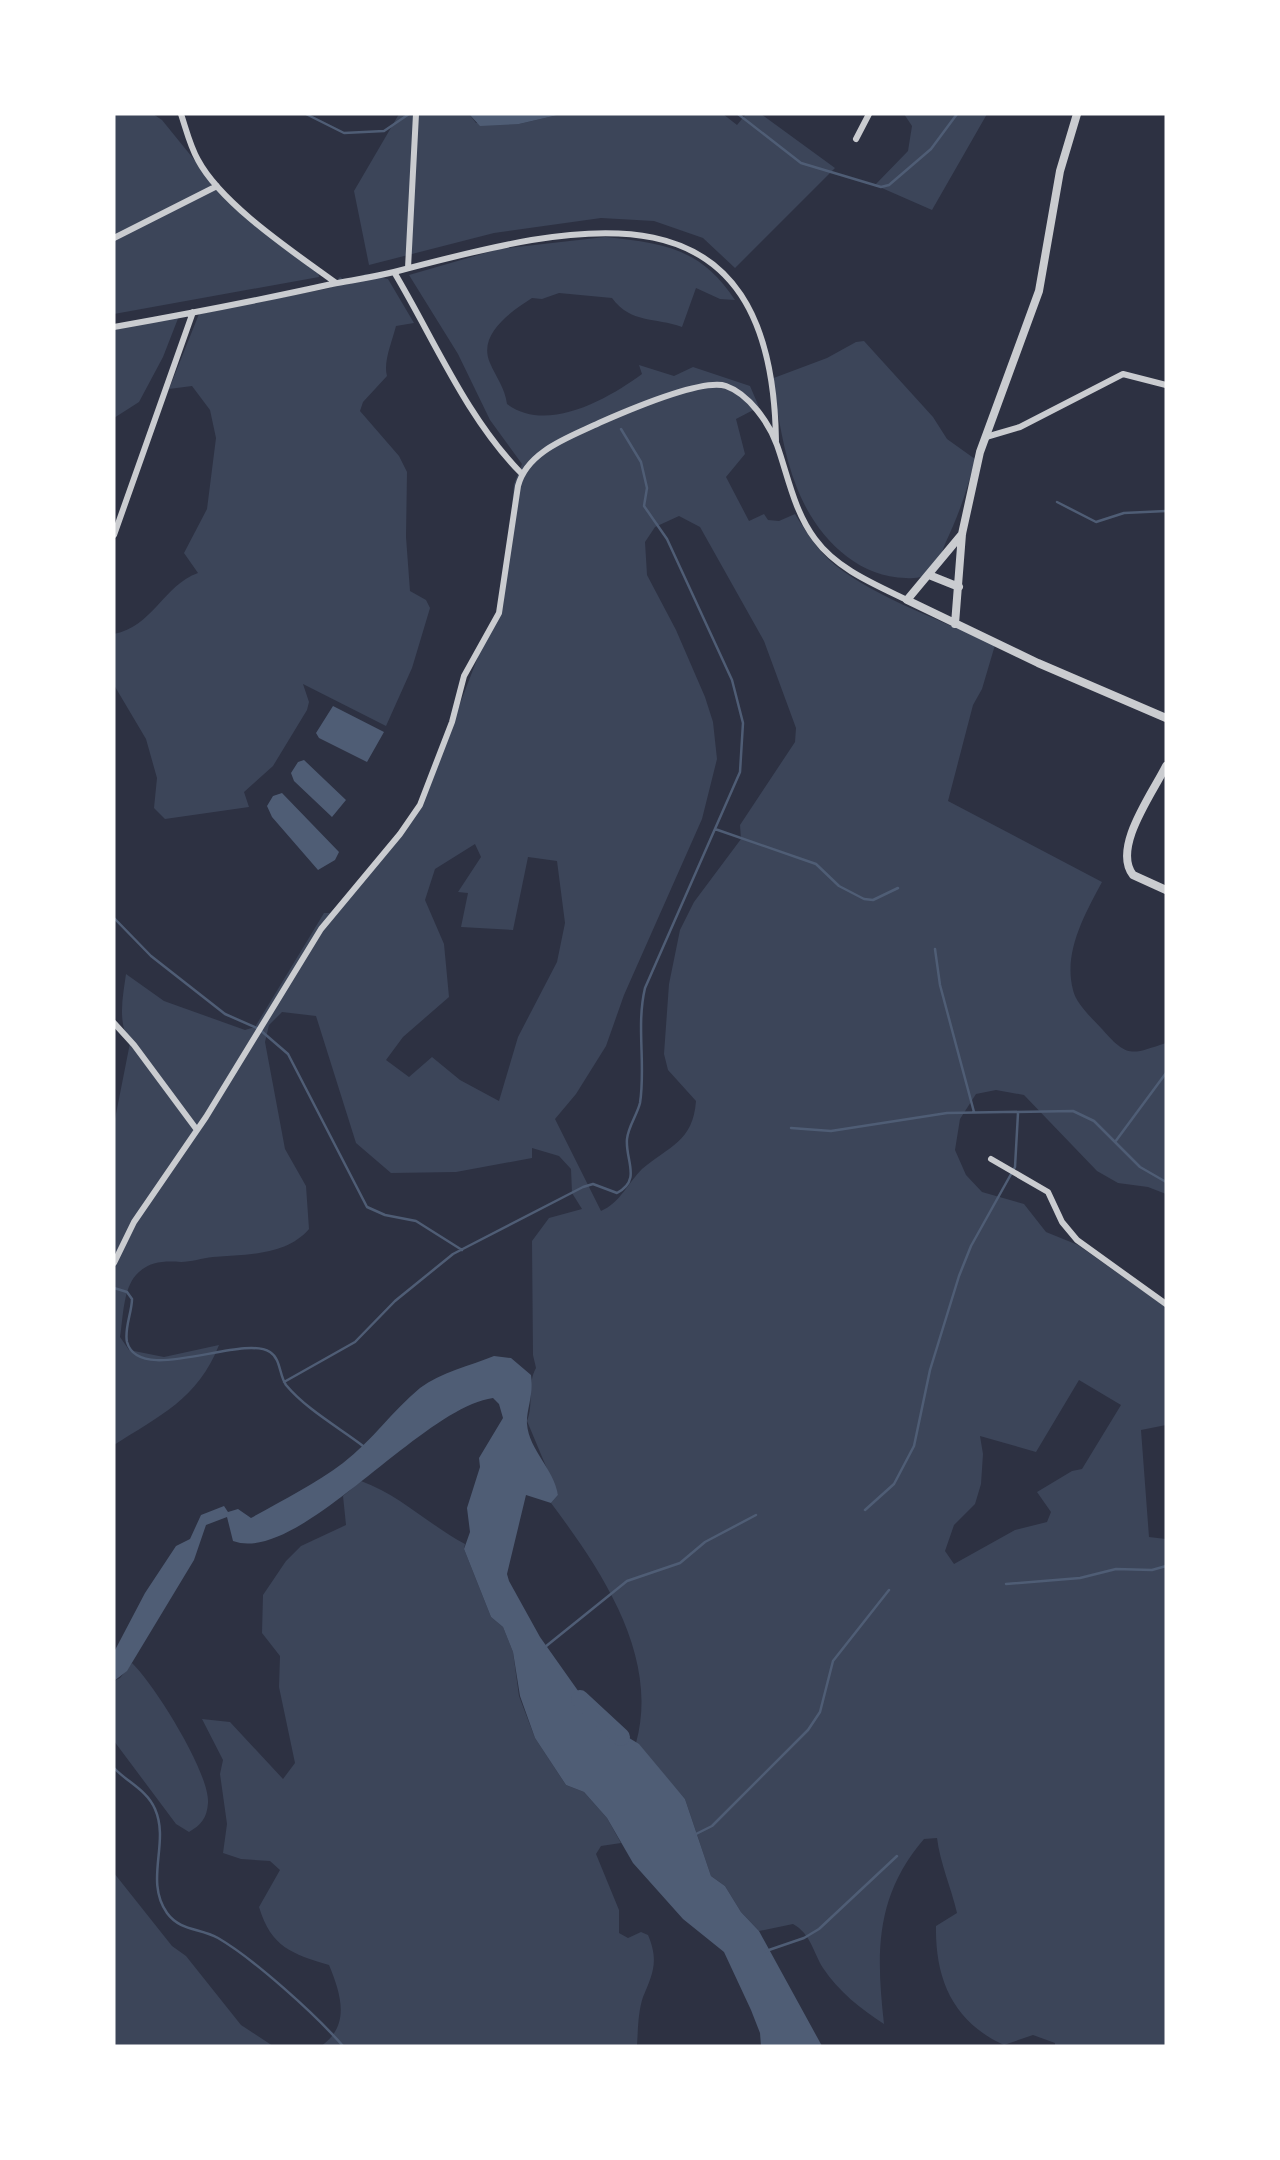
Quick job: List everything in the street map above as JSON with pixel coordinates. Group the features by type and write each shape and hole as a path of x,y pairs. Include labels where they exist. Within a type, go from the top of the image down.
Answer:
{"street":[{"path":"181,114 197,158 217,186 276,239 336,283"},
{"path":"408,268 416,114"},
{"path":"856,139 869,114"},
{"path":"955,624 962,534 980,452 1039,291 1060,171 1077,114"},
{"path":"114,238 217,186"},
{"path":"114,327 394,272 506,243 580,233 640,235 682,246 705,257 730,276 758,330 770,369 776,443"},
{"path":"394,272 471,405 497,445 521,473"},
{"path":"114,535 193,312"},
{"path":"986,437 1020,426 1123,374 1133,374 1166,385"},
{"path":"114,1263 134,1222 197,1130 321,929 400,834 420,805 452,722 464,676 499,613 521,473 538,455 588,429 634,408 701,386 724,385 750,402 776,443 808,528 825,551 857,575 955,624 1166,718"},
{"path":"907,600 962,534"},
{"path":"929,575 959,587"},
{"path":"1166,766 1128,840 1125,857 1133,876 1166,890"},
{"path":"114,1023 134,1045 197,1130"},
{"path":"991,1159 1019,1172 1048,1192 1062,1222 1077,1240 1166,1304"}],"shaded area":[{"path":"114,114 153,114 162,120 222,194 318,271 319,277 114,314"},
{"path":"399,114 469,114 476,123 519,124 562,114 723,114 737,125 746,114 761,114 835,168 735,268 703,238 654,221 601,218 494,233 369,265 354,191"},
{"path":"469,114 562,114 519,124 480,126"},
{"path":"904,114 987,114 932,210 875,185 908,151 912,126"},
{"path":"605,237 645,242 679,251 708,269 722,283 735,300 720,299 696,288 682,327 635,316 612,298 559,293 542,299 532,298 499,324 488,342 490,363 507,404 523,412 540,415 577,410 642,374 639,365 674,376 693,367 750,386 759,407 736,419 745,454 726,477 749,521 764,514 768,520 779,521 795,514 823,554 852,577 891,599 995,645 982,689 973,705 948,801 1102,882 1083,920 1073,948 1073,990 1089,1016 1125,1050 1145,1050 1166,1043 1166,1194 1148,1187 1118,1183 1097,1171 1024,1095 996,1090 976,1094 960,1119 955,1150 966,1175 982,1192 1024,1204 1046,1232 1078,1245 1166,1307 1166,1425 1141,1430 1149,1537 1166,1539 1166,2046 1055,2046 1055,2043 1033,2035 1004,2045 972,2024 951,1997 939,1964 936,1926 957,1913 937,1838 924,1839 908,1860 888,1904 880,1949 884,2024 836,1985 823,1968 808,1938 799,1928 793,1924 759,1931 741,1912 725,1886 711,1876 685,1799 636,1743 641,1710 640,1678 633,1646 606,1585 551,1503 558,1495 527,1421 536,1368 533,1355 532,1241 549,1218 582,1209 572,1193 571,1169 559,1156 532,1148 532,1158 456,1172 391,1173 356,1143 316,1016 282,1012 269,1025 265,1042 285,1149 306,1186 309,1229 300,1238 277,1249 185,1262 157,1263 136,1275 128,1288 120,1337 129,1350 164,1357 219,1345 210,1364 188,1393 161,1415 114,1445 114,1124 130,1043 122,1018 126,974 164,1001 245,1030 255,1027 324,913 330,913 402,835 430,782 484,641 503,607 514,484 522,464 490,420 458,354 409,275 499,249","holes":["679,516 700,527 764,641 796,728 795,742 740,825 741,839 694,902 680,930 669,984 664,1054 668,1070 696,1101 690,1126 678,1142 642,1169 619,1198 601,1211 555,1119 576,1094 606,1046 624,995 702,819 717,759 713,722 705,697 676,630 647,575 645,542 655,527","475,844 481,857 458,892 468,893 461,927 513,930 528,857 557,861 565,923 557,962 518,1037 499,1101 460,1080 432,1057 409,1077 386,1060 403,1037 449,997 444,944 425,900 435,869","1079,1380 1121,1405 1082,1469 1072,1471 1037,1492 1051,1512 1047,1522 1015,1530 954,1564 945,1551 954,1525 975,1504 981,1484 983,1454 980,1436 1036,1452"]},
{"path":"365,274 388,279 414,323 396,326 387,358 387,376 363,402 360,411 399,456 407,472 406,537 410,591 426,600 430,608 412,668 386,726 303,684 309,702 307,710 273,766 244,792 249,807 165,819 154,808 157,778 146,739 114,685 114,634 138,623 176,587 198,573 184,553 207,509 216,438 210,410 192,386 169,389 199,314 330,288 340,277 350,284"},
{"path":"179,316 163,357 139,402 114,418 114,330"},
{"path":"864,341 933,417 947,439 975,459 938,564 932,572 921,577 887,576 853,561 839,550 814,521 805,505 792,475 785,448 771,379 827,358 856,342"},
{"path":"333,706 384,732 367,762 319,738 316,733"},
{"path":"304,760 346,800 332,817 294,781 291,773 298,762"},
{"path":"282,793 339,852 335,860 318,870 272,817 267,806 273,796"},
{"path":"494,1356 511,1358 531,1375 532,1389 527,1419 529,1433 552,1477 558,1495 551,1503 526,1495 507,1574 509,1581 540,1637 598,1719 639,1744 685,1799 711,1876 725,1886 741,1912 759,1931 822,2046 761,2046 760,2033 751,2010 724,1952 683,1919 633,1863 607,1818 584,1792 566,1785 535,1738 520,1696 513,1652 503,1627 491,1617 464,1549 470,1532 467,1508 480,1467 479,1458 503,1418 499,1404 493,1398 464,1408 431,1428 325,1509 291,1530 260,1542 233,1541 227,1517 206,1525 194,1560 127,1671 114,1681 114,1652 145,1593 176,1546 190,1539 201,1515 224,1506 228,1512 238,1509 251,1518 343,1463 428,1382"},
{"path":"361,1481 389,1494 465,1544 464,1549 491,1617 503,1627 513,1652 519,1696 535,1738 566,1785 584,1792 607,1818 621,1843 601,1846 596,1854 619,1910 619,1933 628,1938 641,1932 648,1935 653,1952 652,1974 640,2009 637,2046 321,2046 337,2029 341,2009 329,1965 285,1947 264,1921 259,1907 280,1870 270,1861 241,1859 223,1853 227,1824 220,1774 223,1760 202,1719 230,1722 283,1779 295,1763 279,1687 280,1656 262,1633 263,1595 286,1561 301,1546 346,1525 343,1496"},
{"path":"132,1663 166,1709 200,1771 208,1803 205,1817 189,1832 176,1824 114,1741 114,1681 120,1678"},
{"path":"114,1873 172,1946 186,1956 241,2025 273,2046 114,2046"}],"waterway":[{"path":"306,114 344,133 384,131 409,114"},
{"path":"738,114 801,163 881,187 889,185 931,149 957,114"},
{"path":"284,1382 355,1342 395,1301 453,1254 583,1187 593,1184 617,1193 629,1182 631,1169 627,1139 640,1103 642,1089 641,1017 645,988 740,772 743,723 732,680 667,539 644,506 647,488 641,462 621,429"},
{"path":"1057,502 1096,522 1124,513 1166,511"},
{"path":"715,829 816,864 839,886 864,899 873,900 898,888"},
{"path":"114,918 151,956 225,1014 259,1029 288,1054 367,1207 385,1215 416,1221 462,1250"},
{"path":"935,949 940,985 974,1112"},
{"path":"1115,1142 1166,1073"},
{"path":"791,1128 831,1131 947,1113 1073,1111 1094,1121 1140,1167 1166,1182"},
{"path":"865,1510 894,1484 914,1446 930,1370 959,1276 971,1246 1015,1167 1018,1113"},
{"path":"114,1288 127,1292 132,1299 126,1337 135,1354 150,1360 170,1360 238,1349 256,1348 270,1352 276,1359 286,1385 294,1394 363,1446"},
{"path":"545,1647 627,1581 680,1563 705,1542 756,1515"},
{"path":"1006,1584 1080,1578 1116,1569 1152,1570 1166,1566"},
{"path":"696,1834 712,1826 808,1730 820,1712 833,1661 889,1590"},
{"path":"580,1699 621,1737"},
{"path":"114,1768 142,1791 155,1809 160,1835 158,1888 160,1900 167,1913 178,1923 218,1938 249,1959 301,2003 343,2046"},
{"path":"766,1951 804,1938 819,1929 897,1856"}]}
